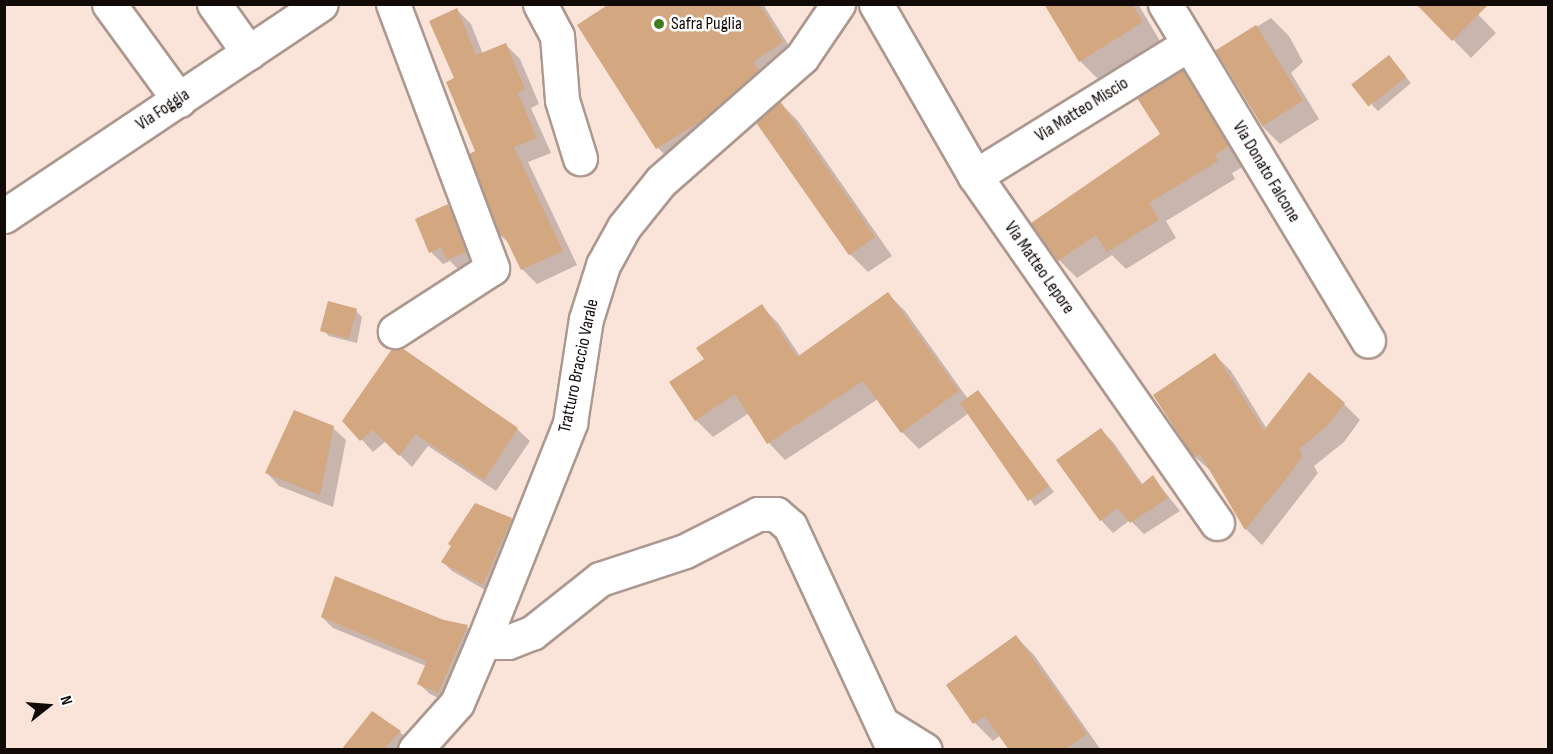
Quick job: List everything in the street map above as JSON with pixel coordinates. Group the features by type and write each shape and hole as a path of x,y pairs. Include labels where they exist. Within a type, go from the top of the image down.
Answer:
{"street":[{"path":"108,4 179,100"},
{"path":"214,4 249,53"},
{"name":"Via Foggia","path":"4,216 321,4"},
{"path":"393,4 492,268 395,332"},
{"path":"540,4 557,36 562,100 580,158"},
{"name":"Tratturo Braccio Varale","path":"415,750 457,703 483,642 570,423 586,319 603,265 624,226 661,181 802,57 838,4"},
{"name":"Via Matteo Lepore","path":"876,4 975,176 1217,523"},
{"name":"Via Donato Falcone","path":"1165,4 1368,340"},
{"name":"Via Matteo Miscio","path":"975,176 1189,44"},
{"path":"483,642 508,642 532,633 600,579 685,551 758,514 776,514 790,526 889,737 925,750"}],"building":[{"path":"609,4 759,4 783,42 753,62 759,70 704,119 656,149 577,25"},
{"path":"1044,4 1132,4 1143,22 1079,62"},
{"path":"1416,4 1489,4 1452,41"},
{"path":"457,8 476,55 506,43 525,89 518,93 537,138 514,147 563,251 521,270 504,235 500,236 469,154 475,151 446,82 454,78 429,21"},
{"path":"1256,25 1303,100 1262,126 1215,50"},
{"path":"1389,55 1406,77 1368,107 1351,85"},
{"path":"1183,70 1229,146 1215,155 1218,161 1149,203 1159,220 1107,252 1096,235 1058,261 1031,223 1160,134 1137,98"},
{"path":"780,101 875,237 849,255 754,119"},
{"path":"448,204 466,252 447,260 441,247 429,253 415,219"},
{"path":"888,292 959,391 901,433 863,381 767,444 735,394 695,421 669,382 704,359 696,348 762,304 797,357"},
{"path":"328,301 357,309 349,339 320,331"},
{"path":"402,348 518,428 484,480 415,434 399,456 373,430 360,441 342,421 392,349"},
{"path":"1215,353 1264,430 1309,372 1345,403 1328,425 1299,449 1302,456 1292,471 1245,530 1200,454 1194,458 1153,395"},
{"path":"978,390 1049,486 1028,501 960,403"},
{"path":"294,410 334,426 320,495 265,473"},
{"path":"1101,428 1141,485 1153,475 1168,498 1130,523 1118,508 1100,521 1056,460"},
{"path":"475,503 512,518 483,585 441,562 451,546 448,544"},
{"path":"335,576 444,620 468,625 438,693 417,684 427,661 321,617"},
{"path":"1016,635 1087,734 1064,750 1009,750 985,716 973,724 946,685"},
{"path":"372,711 401,731 383,750 341,750"}],"place":[{"name":"Safra Puglia","path":"659,24"}]}
